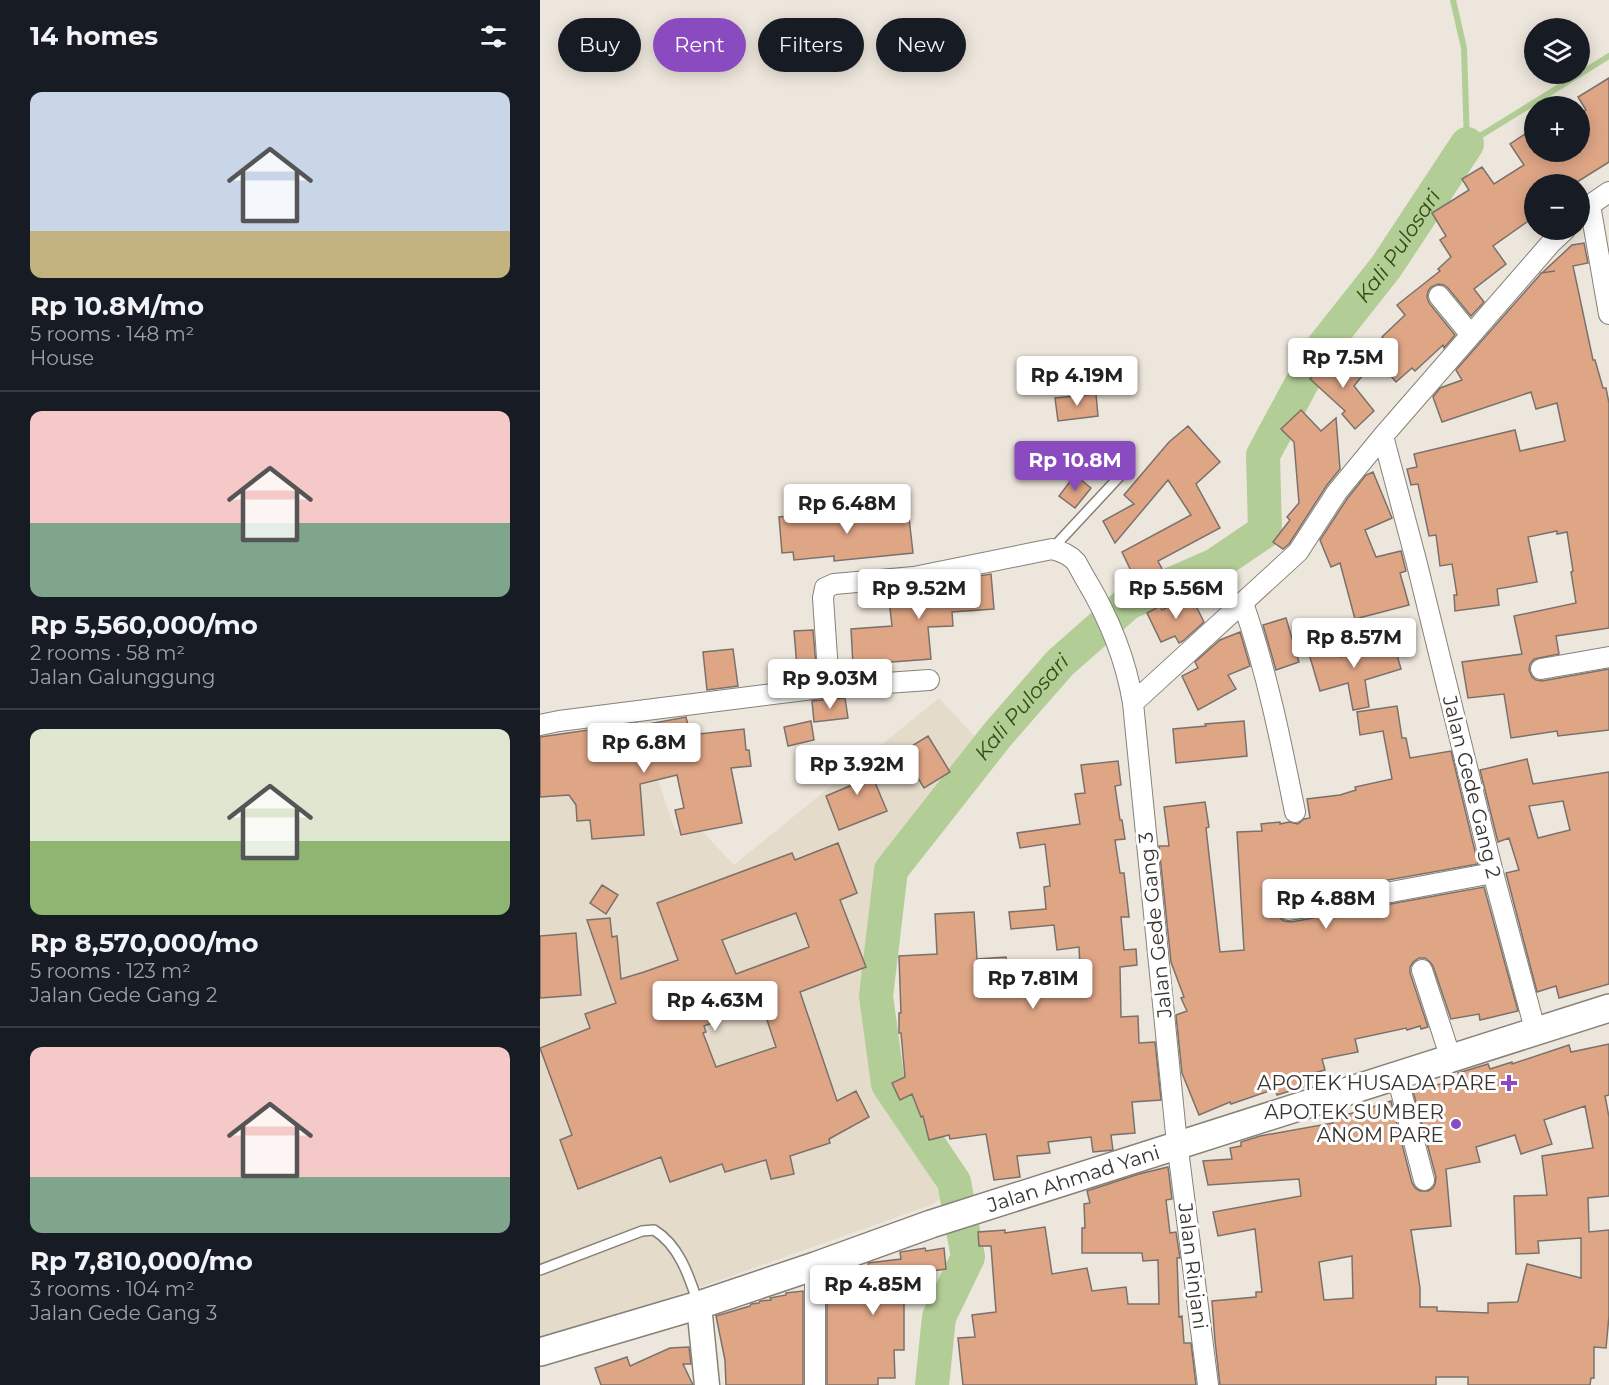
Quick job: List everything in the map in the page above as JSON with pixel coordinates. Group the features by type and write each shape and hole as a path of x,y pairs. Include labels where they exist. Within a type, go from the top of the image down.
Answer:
{"main road":[{"name":"Jalan Ahmad Yani","path":"540,1352 699,1305 931,1224 1609,1008"}],"street":[{"path":"1590,206 1609,192"},
{"path":"1590,232 1609,314"},
{"path":"1133,703 1298,552 1337,492 1554,240"},
{"path":"1439,296 1471,335"},
{"name":"Jalan Gede Gang 2","path":"1383,436 1416,560 1492,873 1536,1033"},
{"path":"829,687 823,598 825,588 834,584 914,577 1064,555"},
{"name":"Jalan Gede Gang 3","path":"1064,555 1095,594 1114,637 1129,680 1177,1146"},
{"path":"1243,603 1277,721 1295,812"},
{"path":"1541,669 1609,657"},
{"path":"540,725 571,719 829,687 929,680"},
{"path":"1289,910 1492,873"},
{"path":"1422,970 1451,1059"},
{"path":"1397,1076 1424,1180"},
{"name":"Jalan Rinjani","path":"1177,1146 1208,1385"},
{"path":"815,1266 815,1385"},
{"path":"699,1305 707,1385"}],"lane":[{"path":"1064,555 1119,477"},
{"path":"540,1270 642,1231 654,1230 670,1242 689,1274 699,1305"}],"shaded area":[{"path":"939,698 992,755 906,871 870,1073 942,1198 931,1205 540,1344 540,772 652,763 675,830 697,826 734,865"}],"building":[{"path":"1609,78 1609,162 1590,174 1524,174 1524,224 1493,246 1506,264 1474,289 1484,302 1471,316 1444,285 1438,284 1431,287 1427,297 1429,303 1455,335 1444,348 1443,345 1415,371 1412,368 1396,382 1374,357 1389,343 1382,337 1405,315 1397,305 1440,271 1438,269 1451,257 1440,240 1446,236 1432,213 1469,190 1462,179 1482,167 1494,184 1524,165 1510,144 1524,135 1524,162 1590,162 1590,96 1580,96"},
{"path":"1584,243 1588,263 1573,266 1593,360 1595,360 1603,388 1606,388 1609,403 1609,628 1556,636 1559,654 1534,659 1529,670 1532,677 1542,681 1609,669 1609,730 1558,736 1557,731 1511,738 1504,694 1468,698 1462,662 1522,654 1514,616 1576,603 1567,532 1557,534 1557,531 1528,537 1537,582 1497,589 1499,605 1455,611 1454,595 1457,595 1452,564 1440,566 1436,535 1429,536 1418,484 1411,485 1407,469 1417,467 1414,454 1515,430 1520,451 1565,441 1557,403 1536,409 1531,392 1442,422 1433,397 1440,388 1462,380 1456,370 1542,273 1572,245"},
{"path":"1335,351 1362,376 1354,386 1374,411 1355,429 1342,414 1345,411 1310,379"},
{"path":"1096,394 1098,416 1058,421 1055,398"},
{"path":"1301,410 1321,431 1336,418 1340,469 1289,544 1283,549 1273,542 1290,520 1287,517 1299,503 1294,442 1281,429"},
{"path":"1188,426 1220,462 1196,484 1220,528 1158,561 1163,571 1137,583 1122,552 1191,515 1168,480 1115,543 1103,521 1134,504 1124,495 1169,442"},
{"path":"1373,472 1392,518 1365,530 1376,557 1401,551 1406,571 1400,573 1409,605 1355,619 1340,563 1331,567 1320,540 1347,499 1366,475"},
{"path":"1075,475 1091,488 1075,508 1059,496"},
{"path":"908,509 913,553 834,561 834,556 794,560 793,552 782,553 779,517 832,512 832,516 862,513 862,515"},
{"path":"991,574 994,609 952,612 953,626 928,627 931,659 853,665 851,629 892,626 888,591 916,589 948,582 973,581 972,577"},
{"path":"1191,596 1204,622 1179,643 1175,636 1161,642 1147,613 1160,606 1162,610"},
{"path":"1286,618 1299,662 1276,670 1263,625"},
{"path":"813,630 816,666 797,667 794,631"},
{"path":"1240,632 1250,666 1228,675 1236,689 1198,710 1182,676 1198,668 1195,662 1220,640"},
{"path":"1393,641 1401,669 1365,680 1369,707 1353,710 1348,683 1320,691 1309,654 1337,646 1341,657"},
{"path":"733,649 738,686 707,690 703,652"},
{"path":"845,698 848,718 814,722 812,701"},
{"path":"1397,706 1402,738 1406,738 1410,758 1451,751 1478,864 1287,898 1278,905 1277,912 1284,921 1291,922 1484,887 1518,1011 1480,1020 1479,1014 1451,1019 1433,966 1425,958 1419,958 1410,967 1410,973 1428,1027 1421,1029 1420,1026 1407,1030 1406,1028 1355,1039 1358,1052 1322,1059 1325,1070 1303,1076 1306,1086 1277,1095 1275,1089 1231,1104 1230,1102 1199,1115 1182,1073 1176,1015 1187,1011 1171,962 1159,846 1169,846 1164,807 1205,802 1220,952 1244,950 1237,832 1262,831 1261,824 1289,822 1298,824 1310,818 1307,799 1340,795 1356,790 1355,787 1392,779 1383,731 1360,735 1357,712"},
{"path":"686,717 690,735 744,729 746,750 749,750 751,766 731,768 742,823 681,835 675,810 684,808 677,775 640,784 644,835 592,839 590,820 577,821 576,805 569,795 540,797 540,737 637,723 638,726"},
{"path":"811,721 814,740 788,746 784,727"},
{"path":"1244,721 1247,756 1176,763 1173,729"},
{"path":"928,736 950,772 924,788 902,752"},
{"path":"864,756 887,811 839,830 826,796 852,785 842,765"},
{"path":"1527,759 1533,784 1609,772 1609,984 1559,998 1556,986 1537,992 1506,873 1519,870 1509,838 1498,842 1480,770","holes":["1563,801 1570,830 1538,838 1529,806"]},
{"path":"1118,761 1121,785 1115,786 1125,839 1115,840 1120,873 1124,873 1129,917 1121,917 1124,950 1136,949 1137,965 1120,967 1121,1017 1138,1016 1139,1043 1155,1042 1161,1100 1132,1102 1135,1133 1111,1135 1113,1150 1093,1152 1091,1137 1048,1142 1050,1153 1017,1156 1020,1177 994,1180 986,1134 950,1139 949,1135 929,1140 923,1116 921,1117 912,1094 900,1100 892,1083 905,1077 901,1033 899,1033 899,1013 901,1013 899,956 937,954 935,914 974,912 977,959 1006,957 1007,965 1029,962 1032,986 1065,988 1066,985 1081,986 1079,947 1057,950 1054,925 1011,929 1009,912 1046,909 1044,887 1050,886 1045,844 1020,848 1017,833 1080,824 1075,794 1085,793 1081,765"},
{"path":"838,843 857,893 840,900 866,967 800,992 837,1101 856,1091 869,1117 829,1139 830,1143 790,1156 794,1174 771,1179 766,1160 725,1172 722,1164 670,1182 661,1157 578,1189 560,1140 572,1135 540,1048 590,1028 585,1014 616,1003 587,920 610,918 612,937 617,936 621,979 678,960 657,903 792,853 795,860","holes":["796,913 809,947 736,974 722,940","762,1005 776,1047 716,1067 703,1033 706,1032 704,1026"]},
{"path":"602,885 618,895 606,914 590,903"},
{"path":"576,933 581,995 540,998 540,936"},
{"path":"1609,1044 1609,1095 1605,1096 1609,1117 1609,1196 1588,1198 1589,1232 1609,1230 1609,1316 1606,1348 1594,1347 1594,1378 1591,1378 1590,1385 1468,1385 1468,1377 1436,1377 1436,1385 1220,1385 1212,1301 1256,1297 1256,1292 1262,1292 1255,1229 1218,1236 1213,1212 1301,1196 1299,1179 1208,1185 1203,1161 1232,1159 1230,1148 1241,1146 1241,1142 1260,1136 1333,1123 1332,1118 1391,1101 1412,1183 1420,1191 1428,1191 1433,1188 1436,1177 1413,1091 1460,1079 1458,1073 1488,1064 1490,1069 1512,1062 1512,1064 1569,1045 1571,1052","holes":["1585,1106 1593,1148 1542,1156 1547,1195 1514,1196 1516,1254 1539,1253 1538,1241 1581,1238 1581,1278 1527,1264 1517,1302 1488,1303 1488,1313 1437,1311 1437,1307 1420,1307 1420,1288 1411,1230 1451,1226 1446,1169 1480,1162 1476,1147 1515,1135 1521,1154 1552,1144 1544,1120","1352,1256 1353,1298 1324,1300 1319,1262"]},
{"path":"1168,1167 1172,1199 1166,1200 1170,1233 1176,1232 1180,1258 1177,1258 1179,1317 1182,1316 1184,1343 1191,1343 1196,1385 963,1385 958,1338 975,1337 972,1315 996,1312 991,1246 979,1246 978,1232 1005,1230 1005,1233 1045,1227 1052,1274 1087,1268 1092,1291 1126,1287 1128,1304 1159,1304 1158,1260 1143,1261 1142,1253 1082,1253 1082,1228 1085,1228 1084,1204 1090,1203 1087,1191"},
{"path":"925,1248 926,1251 944,1248 946,1269 925,1272 928,1292 904,1295 904,1350 894,1350 895,1378 878,1378 878,1385 827,1385 827,1278 842,1275 850,1270 869,1269 868,1263 901,1259 900,1252"},
{"path":"803,1291 803,1385 726,1385 725,1360 716,1316 760,1301 771,1300 770,1298 786,1295 786,1293"},
{"path":"689,1347 691,1364 683,1364 693,1385 601,1385 595,1368 627,1357 630,1366 670,1348"}],"waterway":[{"path":"1453,0 1464,48 1467,144"},
{"path":"1467,144 1609,56"},
{"name":"Kali Pulosari","path":"932,1385 939,1317 968,1257 954,1182 888,1084 876,996 891,870 998,734 1060,663 1128,603 1215,565 1265,531 1263,455 1318,353 1386,267 1467,144"}],"place":[{"name":"APOTEK HUSADA PARE","path":"1509,1083"},
{"name":"APOTEK SUMBER ANOM PARE","path":"1456,1124"}]}
